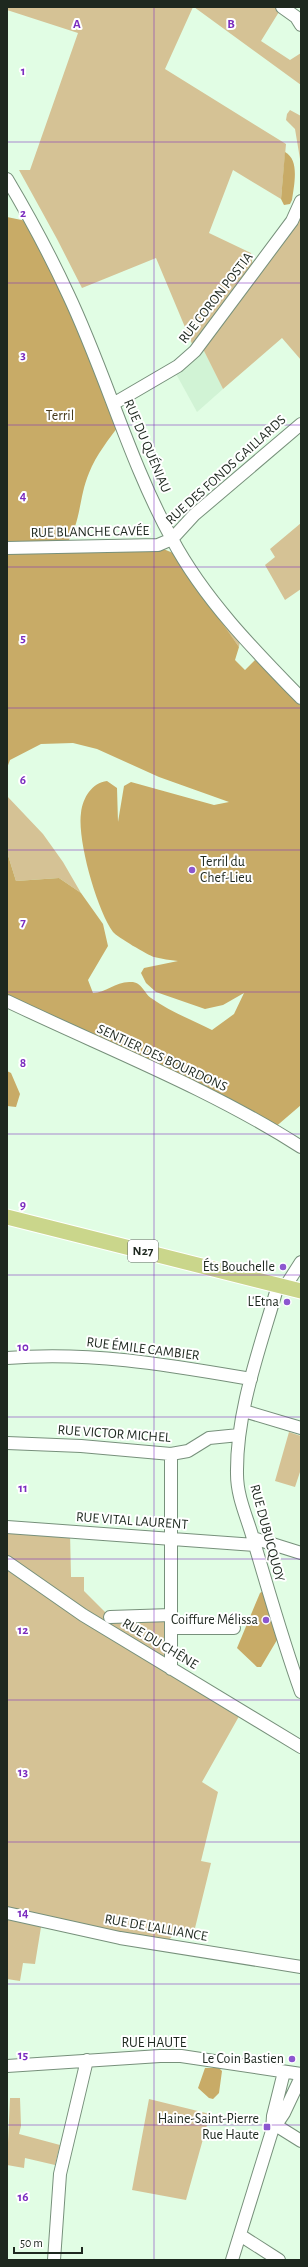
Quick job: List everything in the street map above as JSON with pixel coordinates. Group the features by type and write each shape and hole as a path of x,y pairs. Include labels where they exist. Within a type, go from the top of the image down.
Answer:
{"main road":[{"name":"N27","path":"7,1217 301,1291"}],"street":[{"path":"282,7 296,17 301,24"},
{"name":"RUE DU QUÉNIAU","path":"7,179 69,294 113,404 172,539 198,580 238,631 301,698"},
{"name":"RUE CORON POSTIA","path":"113,404 178,366 195,351 292,221 301,201"},
{"name":"RUE DES FONDS GAILLARDS","path":"172,539 194,515 301,424"},
{"name":"RUE BLANCHE CAVÉE","path":"7,548 150,546 158,545 172,539"},
{"name":"SENTIER DES BOURDONS","path":"7,1001 193,1087 273,1129 301,1147"},
{"name":"RUE DUBUCQUOY","path":"301,1262 282,1286 251,1379 239,1435 238,1490 271,1603 301,1692"},
{"name":"RUE ÉMILE CAMBIER","path":"7,1358 34,1356 105,1357 251,1379"},
{"path":"244,1411 301,1428"},
{"name":"RUE VICTOR MICHEL","path":"7,1443 39,1443 171,1454 188,1451 210,1438 239,1435"},
{"path":"171,1454 171,1669"},
{"name":"RUE VITAL LAURENT","path":"7,1527 171,1538 254,1541 301,1553"},
{"name":"RUE DU CHÊNE","path":"7,1562 83,1615 301,1746"},
{"path":"110,1617 171,1615"},
{"path":"171,1628 234,1628"},
{"name":"RUE DE L'ALLIANCE","path":"7,1913 120,1938 301,1967"},
{"name":"RUE HAUTE","path":"7,2066 87,2060 180,2056 295,2074"},
{"path":"54,2260 60,2174 87,2060"},
{"path":"274,2128 273,2116 295,2074"},
{"path":"232,2260 274,2128 295,2074"},
{"path":"274,2128 301,2141"},
{"path":"240,2235 279,2260"}],"shaded area":[{"path":"7,7 193,7 165,69 286,144 281,199 233,170 209,233 251,253 253,268 301,201 301,360 282,338 223,389 203,349 195,351 156,258 82,288 19,170 30,170 78,33 7,10"},
{"path":"194,7 282,7 261,41 290,60 301,53 301,85"},
{"path":"290,110 301,116 301,165 295,129 286,120 287,114"},
{"path":"203,349 223,389 197,412 175,372"},
{"path":"301,523 301,589 285,600 265,565 275,557 270,549"},
{"path":"195,587 240,641 239,647"},
{"path":"7,796 43,834 63,862 81,893 59,878 16,881 7,852"},
{"path":"289,1432 301,1436 301,1469 295,1487 275,1481"},
{"path":"7,1527 70,1532 71,1577 84,1577 84,1591 110,1617 171,1615 171,1669 242,1711 202,1782 218,1792 201,1861 211,1863 195,1928 173,1935 169,1940 42,1921 35,1964 23,1963 20,1981 7,1979"},
{"path":"10,2098 20,2098 21,2126 19,2134 60,2145 55,2165 25,2158 24,2168 7,2165"},
{"path":"149,2099 210,2114 186,2200 132,2190"}],"green space":[{"path":"285,152 293,161 295,180 292,200 290,204 284,205 281,199"},
{"name":"Terril","path":"7,217 31,222 120,424 103,447 92,466 83,492 74,529 64,548 161,548 173,553 239,647 235,660 245,670 255,660 301,706 301,1105 273,1129 7,1001 7,852 16,881 59,878 81,893 103,924 108,946 88,980 93,993 121,983 135,982 158,1003 212,1030 234,1014 244,993 223,1005 205,1009 156,992 146,983 141,973 144,968 178,961 151,956 126,942 113,932 107,922 95,892 85,857 82,840 82,807 89,792 102,782 107,781 117,788 118,822 124,786 131,782 214,805 229,802 159,777 97,749 73,743 41,744 10,760 7,768"},
{"path":"7,1071 11,1073 20,1094 16,1107 7,1106"},
{"path":"263,1591 282,1639 277,1640 261,1667 257,1667 237,1648 260,1593"},
{"path":"205,2068 219,2068 222,2071 219,2093 213,2099 209,2098 198,2088"}],"place":[{"name":"Terril du Chef-Lieu","path":"192,870"},
{"name":"Éts Bouchelle","path":"283,1267"},
{"name":"L'Etna","path":"287,1302"},
{"name":"Coiffure Mélissa","path":"266,1620"},
{"name":"Le Coin Bastien","path":"292,2059"},
{"name":"Haine-Saint-Pierre Rue Haute","path":"267,2127"}]}
